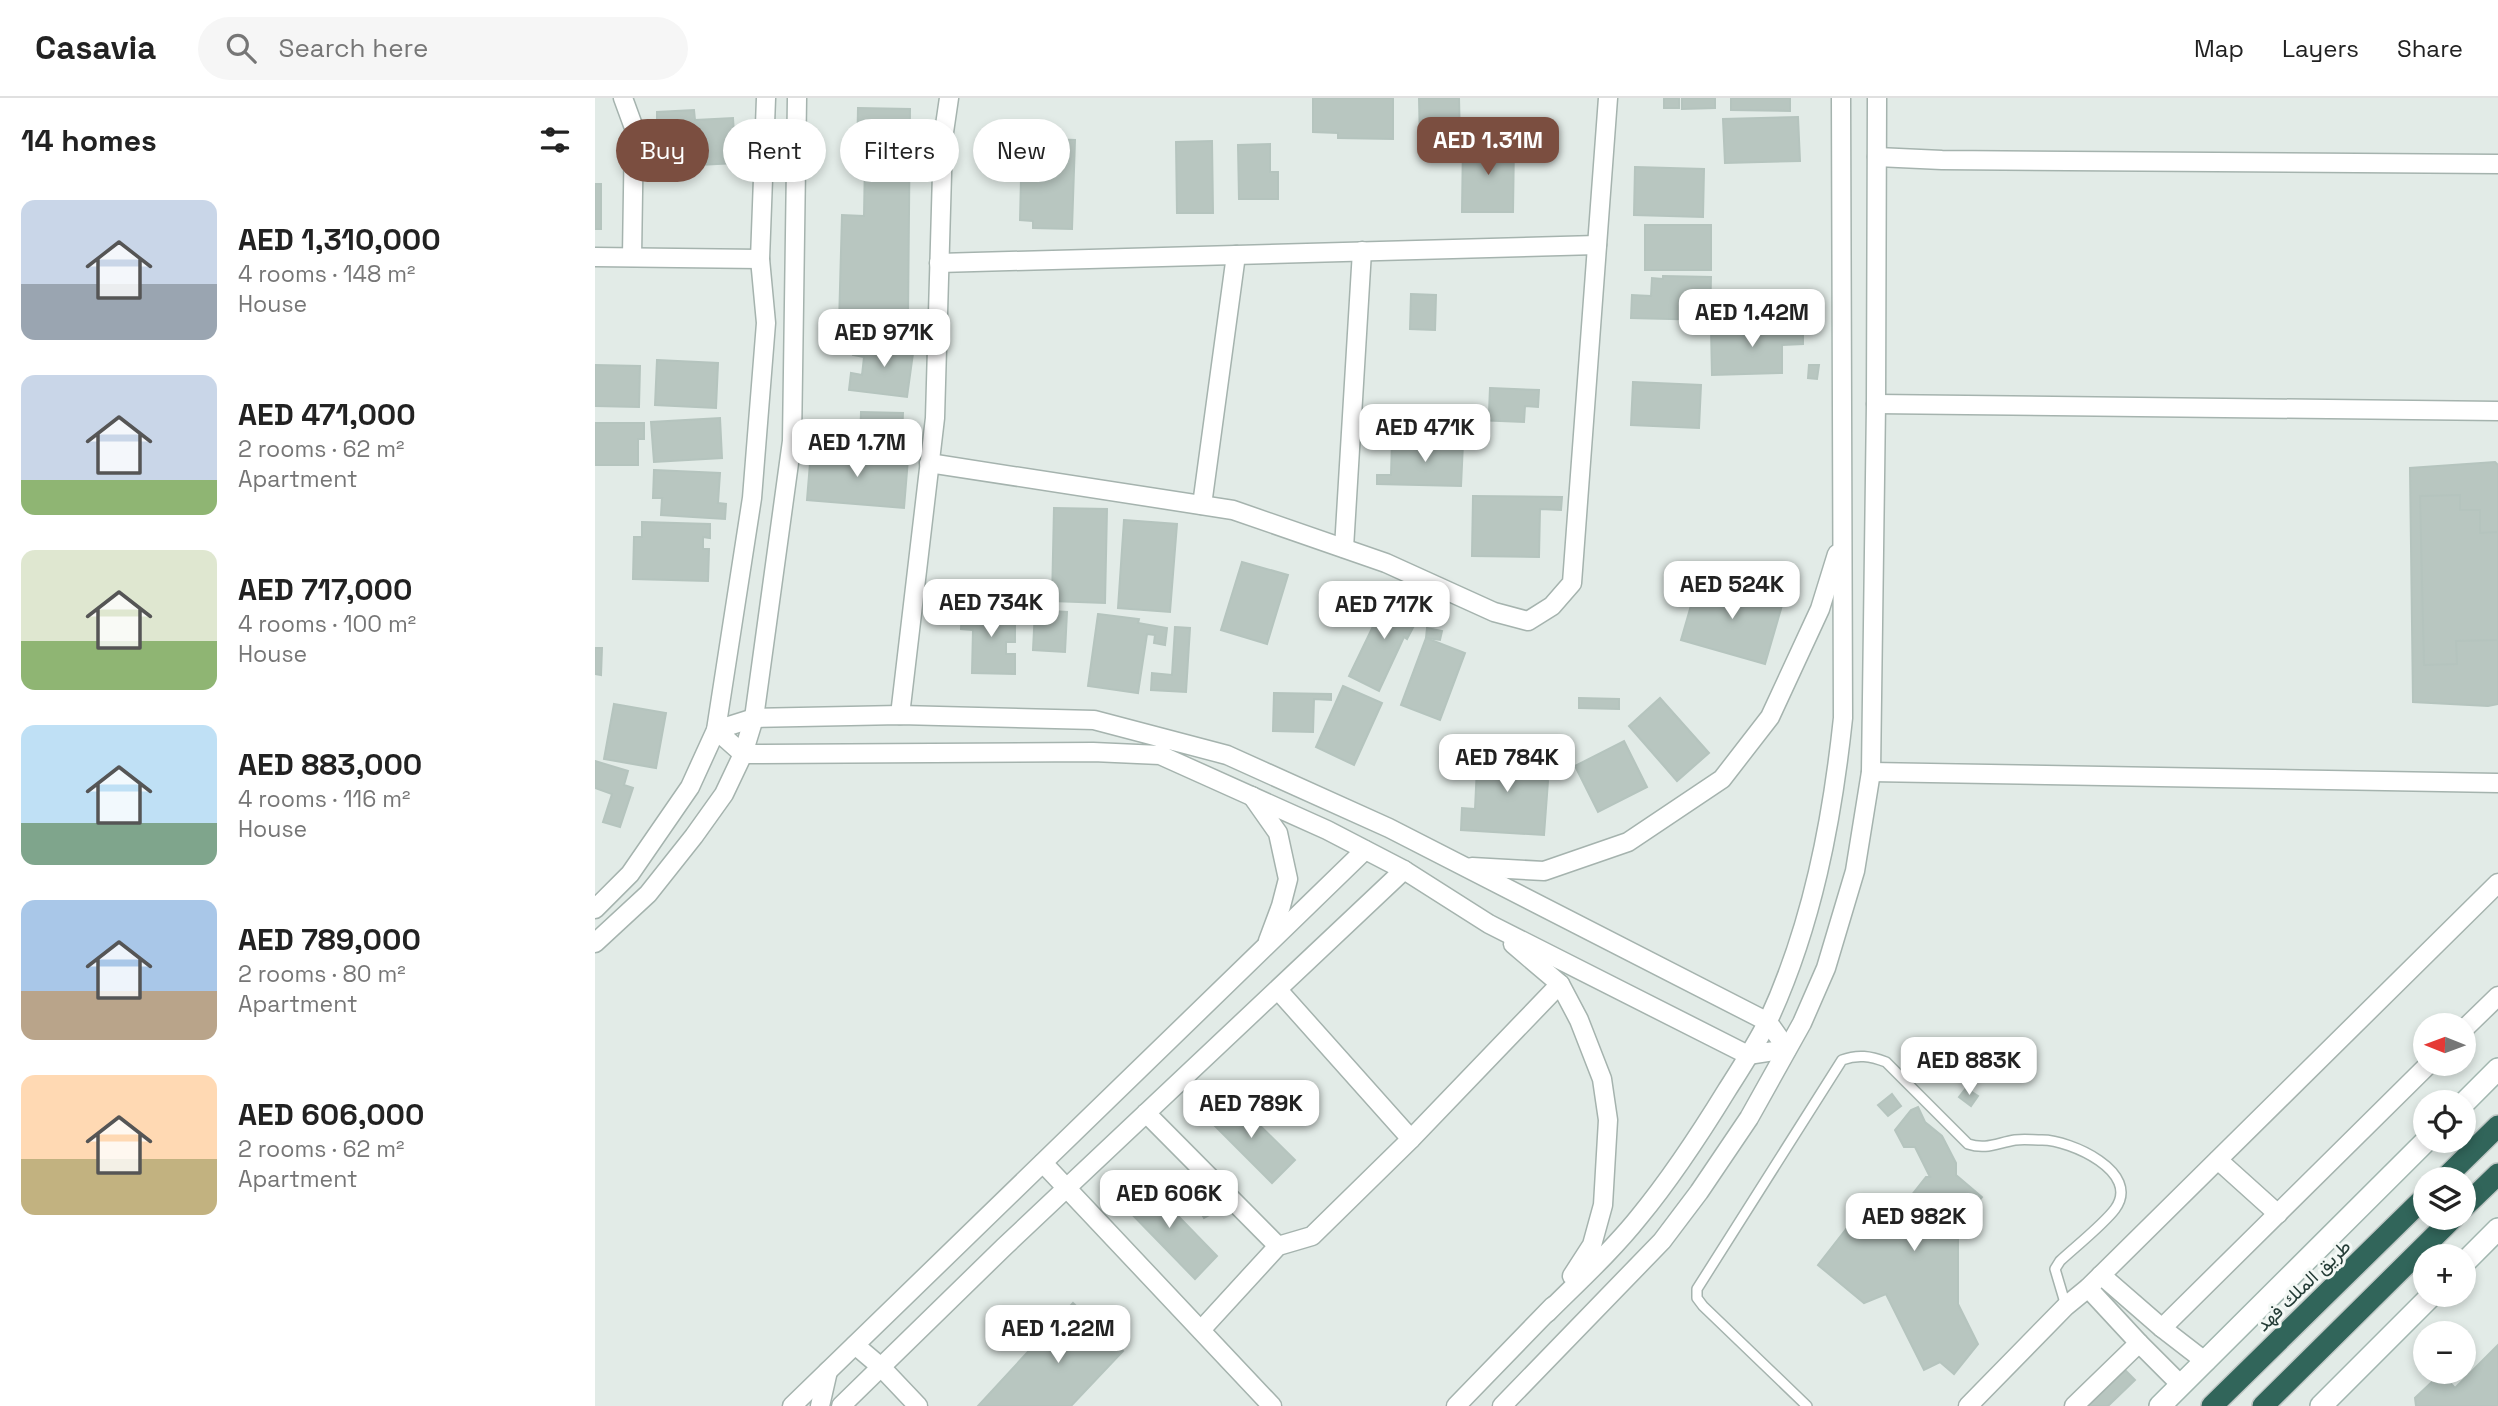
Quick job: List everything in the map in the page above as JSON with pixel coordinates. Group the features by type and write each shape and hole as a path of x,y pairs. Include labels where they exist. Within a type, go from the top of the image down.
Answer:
{"highway":[{"path":"2455,1167 2498,1120"},
{"path":"2456,1167 2498,1126"},
{"path":"2476,1195 2498,1174"},
{"name":"طريق الملك فهد","path":"2212,1406 2413,1209"},
{"path":"2263,1406 2441,1230"}],"main road":[{"path":"2476,1091 2498,1069"},
{"path":"2160,1406 2414,1153"},
{"path":"2476,1251 2498,1229"},
{"path":"2321,1406 2420,1307"}],"street":[{"path":"623,98 634,128 632,257"},
{"path":"595,909 630,874 690,787 716,730 752,498 766,323 761,259 766,98"},
{"path":"595,943 648,894 694,836 723,794 743,754 754,718 792,441 797,98"},
{"path":"900,715 935,418 943,139 949,98"},
{"path":"929,463 1233,510 1386,563 1494,612 1528,621 1552,606 1572,583 1608,98"},
{"path":"1456,1406 1638,1219 1689,1150 1767,1022 1804,923 1822,860 1835,793 1843,718 1841,98"},
{"path":"1501,1406 1662,1241 1749,1118 1802,1023 1826,968 1855,871 1871,772 1877,98"},
{"path":"1877,157 1942,160 2498,164"},
{"path":"939,263 1597,245"},
{"path":"1344,548 1362,251"},
{"path":"1202,505 1236,255"},
{"path":"595,257 761,259"},
{"path":"1876,404 2498,411"},
{"path":"1465,867 1544,871 1628,842 1722,779 1770,717 1820,609 1843,538"},
{"path":"716,730 754,718 900,715 1094,720 1227,755 1389,828 1767,1022 1787,1049"},
{"path":"716,730 743,754 1093,752 1160,755 1328,830 1404,870 1489,924 1748,1055 1787,1049"},
{"path":"1871,772 2498,783"},
{"path":"1252,796 1278,833 1288,879 1266,946"},
{"path":"792,1406 1365,850"},
{"path":"841,1406 1404,870"},
{"path":"1968,1406 2066,1306 2498,883"},
{"path":"1489,924 1560,984 1579,1020 1602,1079 1608,1120 1603,1205 1592,1245 1547,1314"},
{"path":"1201,1330 1278,1246 1312,1236 1411,1139 1560,984"},
{"path":"1277,990 1411,1139"},
{"path":"2476,1017 2498,996"},
{"path":"2162,1328 2417,1076"},
{"path":"1146,1113 1278,1246"},
{"path":"2218,1160 2278,1214"},
{"path":"1043,1163 1272,1406"},
{"path":"2094,1281 2206,1362"},
{"path":"2094,1281 2139,1343 2181,1385"},
{"path":"2074,1406 2139,1343"},
{"path":"855,1345 881,1367 918,1406"},
{"path":"820,1406 828,1371"}],"lane":[{"path":"1807,1406 1703,1306 1697,1298 1697,1289 1842,1060 1853,1056 1872,1057 1885,1062 1968,1144 1979,1148 2013,1140 2045,1140 2075,1146 2108,1166 2118,1181 2121,1195 2116,1208 2060,1261 2055,1269 2066,1306"}],"building":[{"path":"1313,98 1393,98 1393,139 1338,138 1338,133 1313,132"},
{"path":"1419,98 1459,98 1460,141 1420,142"},
{"path":"1664,98 1679,98 1679,108 1664,108"},
{"path":"1682,98 1715,98 1715,108 1682,109"},
{"path":"1731,98 1790,98 1790,111 1731,110"},
{"path":"858,108 910,109 910,119 858,119"},
{"path":"694,110 695,119 657,119 657,112"},
{"path":"1798,117 1800,161 1725,163 1723,119"},
{"path":"733,118 723,119 723,164 709,164 709,119"},
{"path":"1070,140 1075,140 1072,229 1033,228 1033,221 1020,220 1021,182 1070,182"},
{"path":"1212,141 1213,213 1177,213 1176,142"},
{"path":"1463,142 1514,143 1513,212 1462,212"},
{"path":"1270,144 1270,172 1278,172 1278,199 1239,199 1238,145"},
{"path":"1635,167 1704,169 1703,217 1634,215"},
{"path":"865,182 909,182 908,316 895,316 895,325 839,324 842,215 864,216"},
{"path":"595,184 601,184 601,229 595,229"},
{"path":"1645,225 1711,225 1711,270 1645,270"},
{"path":"1663,276 1711,277 1710,320 1631,318 1632,295 1651,296 1652,278 1663,279"},
{"path":"1411,294 1436,295 1435,330 1410,329"},
{"path":"1803,325 1803,344 1782,345 1782,373 1712,375 1711,328"},
{"path":"874,340 914,346 907,397 849,390 851,373 862,375 864,357 853,355 854,348 873,350"},
{"path":"657,360 718,363 716,408 655,405"},
{"path":"595,365 640,366 639,407 595,406"},
{"path":"1809,365 1819,365 1817,379 1808,378"},
{"path":"1633,382 1701,385 1699,428 1631,425"},
{"path":"1490,388 1539,390 1538,407 1525,406 1524,422 1476,420 1476,412 1489,412"},
{"path":"861,412 903,413 901,456 875,455 875,447 860,447"},
{"path":"720,418 722,458 654,462 651,422"},
{"path":"595,423 644,423 644,439 638,439 638,465 595,465"},
{"path":"1392,441 1463,443 1461,486 1377,484 1377,475 1391,475"},
{"path":"811,451 908,459 904,508 807,500"},
{"path":"2495,462 2498,465 2498,704 2488,706 2413,702 2410,468"},
{"path":"654,470 720,473 718,503 726,504 725,519 661,515 662,498 653,498"},
{"path":"2460,495 2460,510 2480,510 2480,533 2498,532 2498,640 2456,641 2457,664 2424,665 2420,496"},
{"path":"1473,496 1562,497 1561,510 1540,509 1539,557 1472,556"},
{"path":"1054,508 1107,509 1105,603 1052,601"},
{"path":"1124,520 1177,524 1170,612 1118,608"},
{"path":"642,522 710,524 710,538 703,537 703,549 709,549 708,581 633,579 634,537 642,537"},
{"path":"1242,562 1288,575 1267,644 1221,630"},
{"path":"1699,578 1783,602 1765,664 1681,640"},
{"path":"1391,589 1411,599 1405,612 1418,618 1407,639 1404,637 1379,691 1349,676"},
{"path":"962,608 1015,609 1015,642 1006,642 1006,654 1015,654 1015,674 972,673 973,630 961,629"},
{"path":"1035,610 1067,612 1065,652 1033,650"},
{"path":"1098,614 1139,619 1138,623 1167,628 1165,645 1154,643 1155,635 1147,634 1138,693 1088,686"},
{"path":"1175,627 1190,628 1186,692 1151,690 1152,673 1172,675"},
{"path":"1427,628 1442,631 1440,640 1426,638"},
{"path":"1426,638 1465,653 1440,720 1401,705"},
{"path":"595,648 602,648 601,675 595,674"},
{"path":"1343,686 1382,703 1354,765 1316,747"},
{"path":"1274,693 1331,694 1331,700 1314,699 1313,732 1273,731"},
{"path":"1579,698 1619,699 1619,709 1579,708"},
{"path":"1660,698 1709,753 1677,781 1629,726"},
{"path":"614,704 666,713 656,768 604,759"},
{"path":"1624,741 1647,787 1598,812 1575,766"},
{"path":"1478,746 1529,749 1528,763 1542,764 1542,780 1548,781 1544,835 1461,830 1462,808 1475,809"},
{"path":"595,761 628,771 624,785 633,788 620,827 603,822 612,794 595,788"},
{"path":"1966,1088 1978,1096 1971,1106 1959,1097"},
{"path":"1892,1094 1901,1106 1888,1116 1878,1105"},
{"path":"1230,1096 1295,1160 1272,1183 1208,1119"},
{"path":"1918,1107 1925,1122 1942,1136 1956,1163 1956,1175 1982,1197 1958,1226 1958,1304 1978,1344 1954,1374 1940,1362 1924,1370 1886,1294 1864,1303 1818,1265 1868,1201 1878,1202 1888,1210 1907,1201 1926,1177 1930,1177 1915,1147 1904,1147 1895,1130 1911,1110"},
{"path":"1144,1181 1217,1256 1195,1279 1121,1203"},
{"path":"1207,1201 1213,1213 1204,1218 1198,1207"},
{"path":"1073,1303 1123,1351 1071,1406 978,1406"},
{"path":"2498,1345 2498,1406 2416,1406 2415,1398 2430,1384 2451,1384 2455,1388 2459,1384 2476,1384 2476,1367"},
{"path":"2125,1370 2135,1380 2108,1406 2088,1406"}]}
